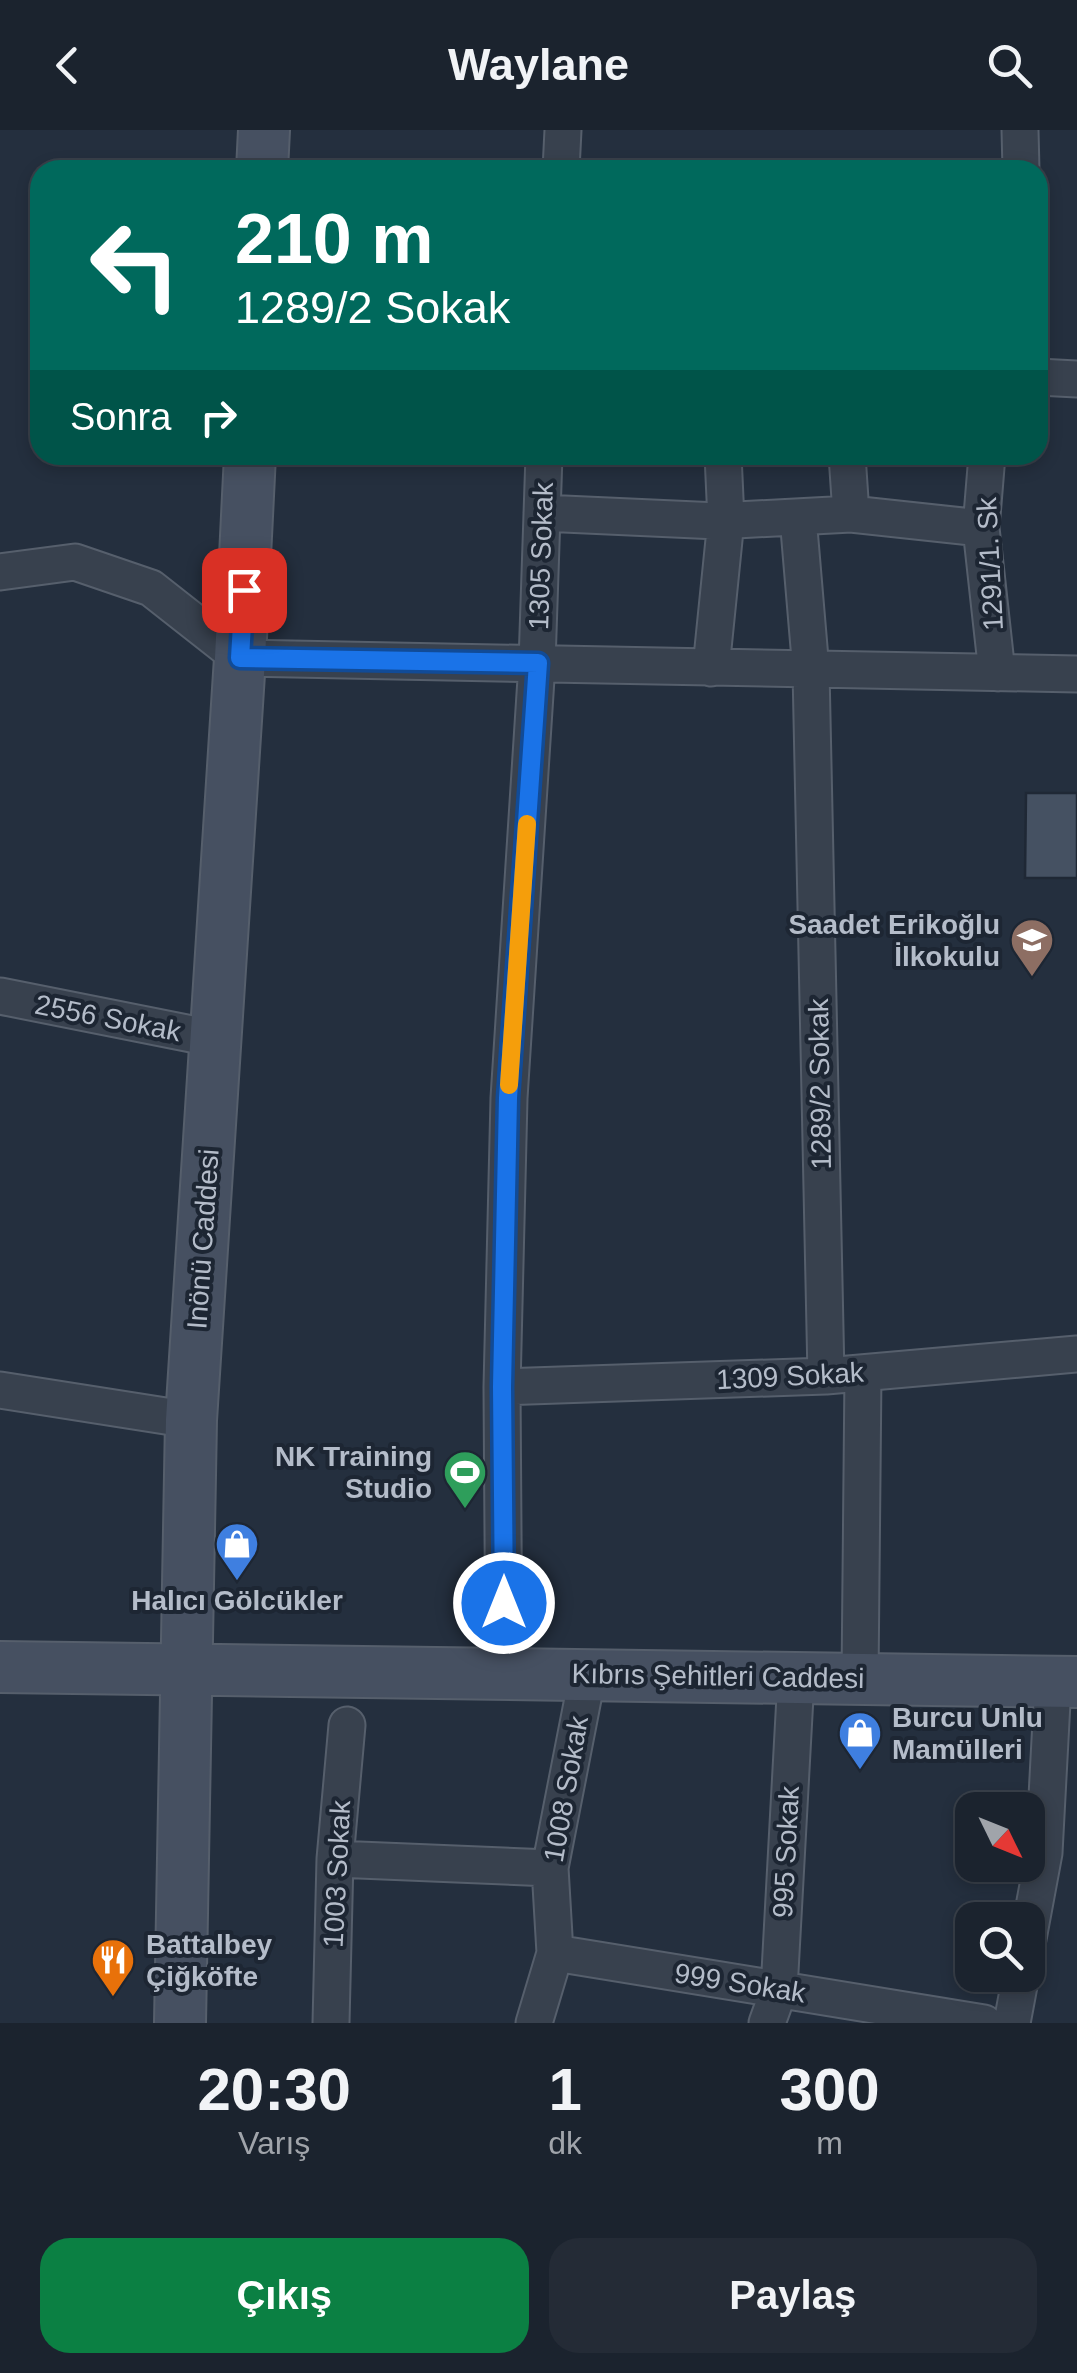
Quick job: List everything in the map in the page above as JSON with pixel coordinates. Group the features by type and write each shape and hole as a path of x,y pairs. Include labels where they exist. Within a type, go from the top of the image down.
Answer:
{"street":[{"path":"262,160 264,130"},
{"path":"561,160 563,130"},
{"path":"1020,130 1021,160"},
{"path":"1048,378 1077,378"},
{"name":"Inönü Caddesi","path":"180,2023 191,1420 250,465"},
{"name":"1305 Sokak","path":"504,1675 502,1387 508,1098 538,663 544,465"},
{"path":"711,668 726,520 723,465"},
{"path":"847,465 851,514"},
{"name":"1291/1. Sk","path":"986,465 982,528 997,673"},
{"path":"542,513 726,520 851,514 982,528"},
{"name":"1289/2 Sokak","path":"798,516 811,671 826,1376"},
{"path":"0,572 75,562 150,588 240,658 1077,674"},
{"name":"2556 Sokak","path":"0,997 217,1038"},
{"name":"1309 Sokak","path":"502,1387 826,1376 1077,1354"},
{"path":"860,1679 863,1373"},
{"path":"0,1390 191,1420"},
{"name":"Kıbrıs Şehitleri Caddesi","path":"0,1667 1065,1682"},
{"name":"1008 Sokak","path":"534,2023 555,1953 550,1868 588,1673"},
{"name":"995 Sokak","path":"767,2023 779,1990 796,1678"},
{"path":"1035,1902 1065,1682"},
{"name":"1003 Sokak","path":"331,2023 336,1858 346,1725"},
{"path":"336,1858 550,1868"},
{"name":"999 Sokak","path":"555,1953 984,2023"},
{"path":"1012,2023 1018,1992"}],"building":[{"path":"1026,793 1077,793 1077,878 1025,878"}],"slow traffic":[{"path":"509,1085 527,824"}],"place":[{"name":"Saadet Erikoğlu İlkokulu","path":"1032,978"},
{"name":"NK Training Studio","path":"465,1510"},
{"name":"Halıcı Gölcükler","path":"237,1582"},
{"name":"Burcu Unlu Mamülleri","path":"860,1771"},
{"name":"Battalbey Çiğköfte","path":"113,1998"}],"route":[{"path":"244,590 240,658 538,663 508,1098 502,1387 504,1603"}]}
